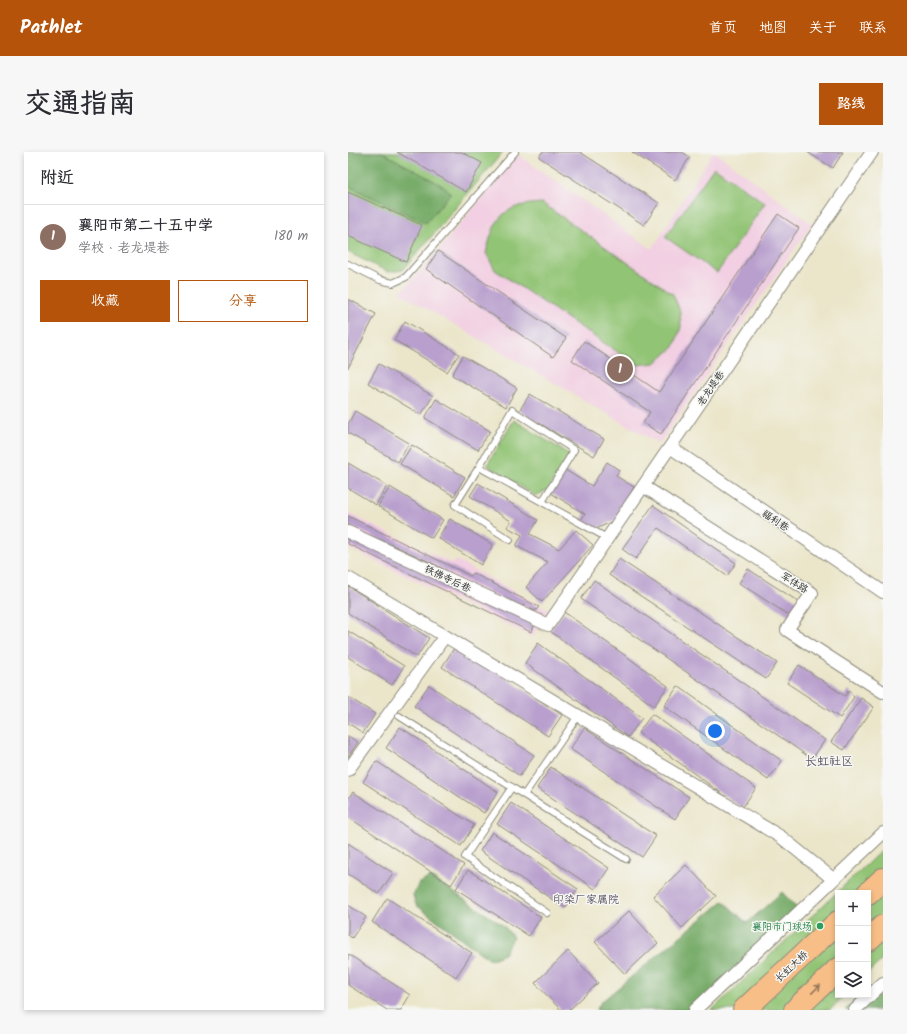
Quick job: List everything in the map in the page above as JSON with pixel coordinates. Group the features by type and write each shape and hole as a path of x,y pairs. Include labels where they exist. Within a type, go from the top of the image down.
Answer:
{"highway":[{"path":"871,891 883,879"},
{"name":"长虹大桥","path":"744,1010 835,925"},
{"path":"871,937 883,926"},
{"path":"795,1010 835,972"}],"street":[{"name":"老龙堤巷","path":"548,625 872,152"},
{"name":"福利巷","path":"670,447 883,592"},
{"name":"军体路","path":"643,486 812,593 787,630 883,692"},
{"name":"铁佛寺后巷","path":"348,532 548,625"},
{"path":"348,578 781,837 833,879"},
{"path":"348,770 445,636"},
{"path":"695,1010 883,833"},
{"path":"855,1010 883,982"}],"lane":[{"path":"348,264 380,280 393,283 406,277 515,152"},
{"path":"510,540 455,505 512,410 574,450 542,502"},
{"path":"479,467 608,538"},
{"path":"399,716 626,859"},
{"path":"524,795 578,716"},
{"path":"512,787 465,857 547,913"}],"shaded area":[{"path":"713,152 812,224 659,444 400,293 438,251 517,154 652,249"},
{"path":"348,513 453,564 456,560 548,610 533,637 348,548"}],"green space":[{"path":"348,152 503,152 403,270 388,272 348,252"},
{"path":"348,152 382,152 443,186 451,193 426,223 348,186"},
{"path":"714,167 765,203 717,273 665,237"},
{"path":"542,203 673,294 680,311 681,327 674,347 655,363 637,365 495,270 486,253 497,222 502,215 509,210 528,204"},
{"path":"514,420 570,455 549,489 535,496 487,465"},
{"name":"襄阳市门球场","path":"883,849 883,959 871,970 871,890 839,890"},
{"path":"431,877 504,926 513,937 504,954 490,960 416,905 413,895 419,883"},
{"path":"782,892 803,915 702,1010 596,1010 601,1002 723,901 747,923"},
{"name":"襄阳市门球场","path":"835,894 835,998 842,998 830,1010 712,1010"},
{"path":"871,990 883,1000 883,1010 845,1010 857,998 871,998"}],"building":[{"path":"397,152 462,152 482,163 466,192"},
{"path":"542,152 580,152 659,203 644,225 539,157"},
{"path":"632,152 682,152 690,157 675,180"},
{"path":"807,152 843,152 833,168"},
{"path":"348,192 422,225 406,262 348,236"},
{"path":"778,214 799,228 661,434 643,423 650,412 572,360 584,341 659,392"},
{"path":"438,251 566,338 553,357 426,269"},
{"path":"348,299 376,314 348,368"},
{"path":"405,321 459,354 447,372 394,340"},
{"path":"463,356 517,388 506,407 452,375"},
{"path":"379,364 433,396 421,415 368,383"},
{"path":"530,394 604,439 594,456 519,411"},
{"path":"436,399 490,431 478,450 425,418"},
{"path":"355,411 409,443 398,462 348,433 348,424"},
{"path":"412,445 465,477 454,496 400,464"},
{"path":"607,462 619,470 616,476 634,487 615,520 596,529 581,520 585,514 551,493 565,470 592,486"},
{"path":"348,463 387,486 376,505 348,488"},
{"path":"478,483 538,520 530,534 559,549 576,530 593,545 542,602 526,587 548,562 516,546 522,535 507,527 511,521 470,496"},
{"path":"390,487 443,520 432,538 378,506"},
{"path":"653,505 736,563 727,576 658,528 636,559 622,549"},
{"path":"348,516 471,576 473,573 539,607 535,611 523,605 520,608 430,562 348,525"},
{"path":"450,519 493,545 481,565 438,538"},
{"path":"348,536 536,623 531,632 348,544"},
{"path":"619,559 777,663 766,679 609,575"},
{"path":"748,569 799,602 790,616 739,583"},
{"path":"594,580 825,740 812,759 581,599"},
{"path":"348,586 429,638 417,657 348,613"},
{"path":"564,612 668,686 654,706 550,631"},
{"path":"348,631 404,666 392,685 348,657"},
{"path":"538,643 642,718 628,737 525,663"},
{"path":"456,645 562,715 548,736 442,667"},
{"path":"799,665 845,696 849,690 854,697 840,718 787,683"},
{"path":"429,685 534,755 520,776 414,706"},
{"path":"678,686 782,761 768,780 664,706"},
{"path":"348,697 375,714 363,733 348,723"},
{"path":"861,698 874,707 844,750 831,742"},
{"path":"652,714 756,788 742,808 638,733"},
{"path":"400,727 498,792 484,813 386,748"},
{"path":"584,728 689,797 675,819 570,749"},
{"path":"348,736 358,742 348,757"},
{"path":"376,761 474,825 461,846 363,782"},
{"path":"551,767 656,836 642,857 537,788"},
{"path":"353,792 464,865 451,885 348,817 348,799"},
{"path":"511,803 609,868 595,889 497,824"},
{"path":"492,832 578,889 565,908 480,851"},
{"path":"348,843 393,873 379,894 348,874"},
{"path":"686,865 716,896 682,928 653,896"},
{"path":"468,870 541,917 529,936 456,889"},
{"path":"387,898 472,953 456,977 372,922"},
{"path":"348,905 366,917 352,938 348,935"},
{"path":"629,911 658,943 625,974 595,942"},
{"path":"568,951 598,983 569,1010 561,1010 535,983"},
{"path":"348,954 410,995 401,1010 387,1010 348,985"}],"place":[{"name":"襄阳市第二十五中学","path":"620,369"},
{"name":"襄阳市门球场","path":"820,926"}],"district":[{"name":"长虹社区","path":"829,761"},
{"name":"印染厂家属院","path":"586,899"}]}
